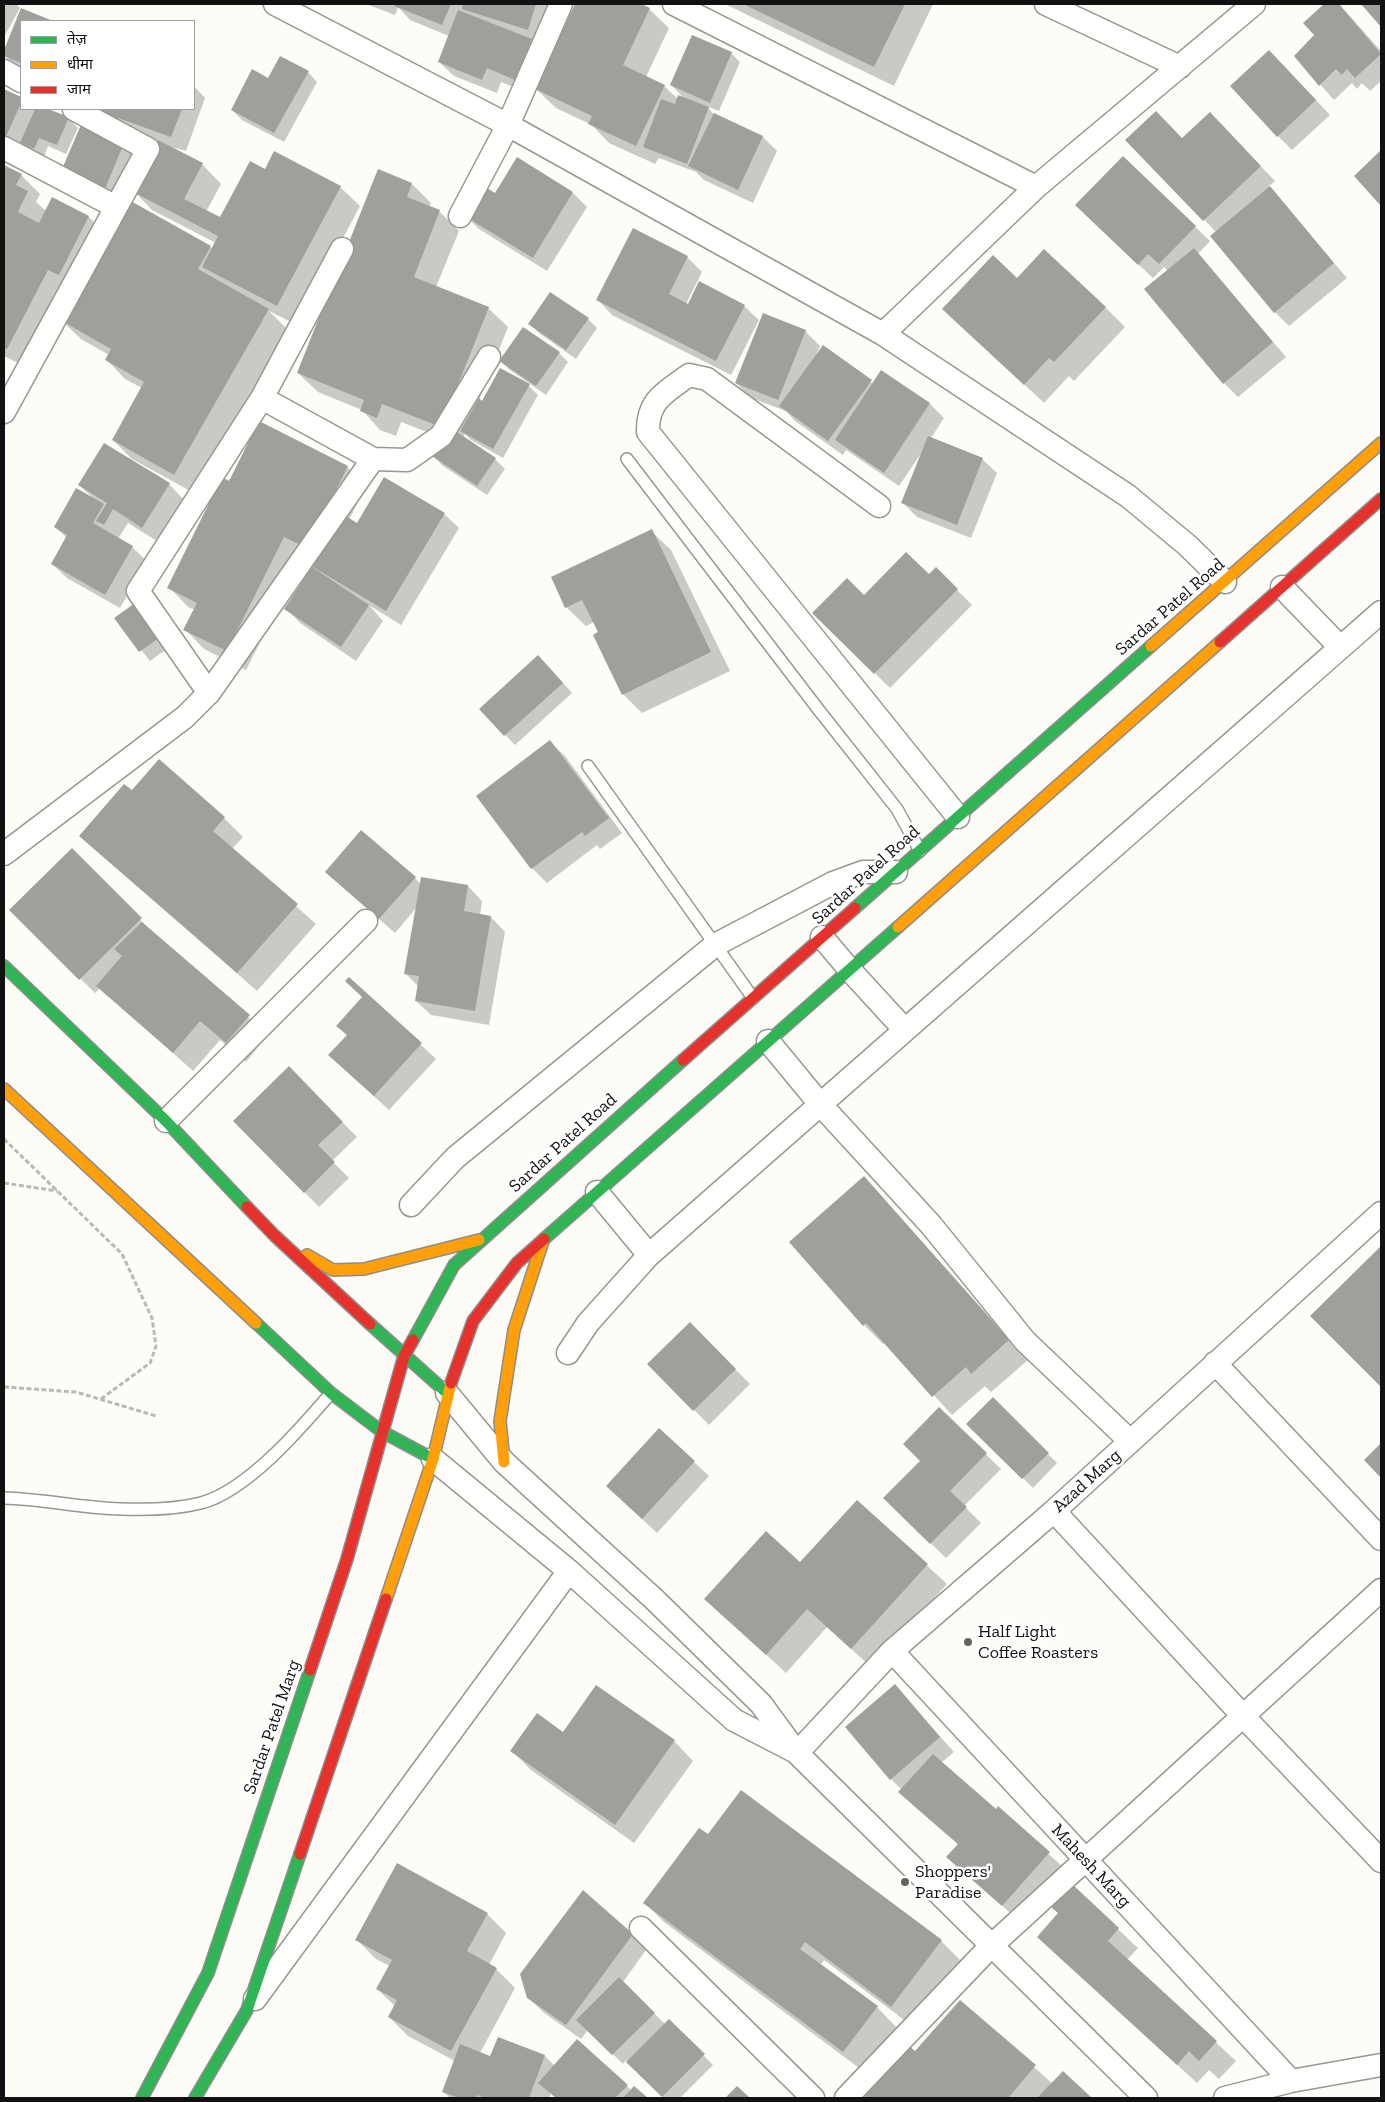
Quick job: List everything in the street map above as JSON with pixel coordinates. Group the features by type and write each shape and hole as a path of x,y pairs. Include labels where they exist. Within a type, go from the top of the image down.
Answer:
{"street":[{"path":"274,4 508,125 883,334 1128,496 1187,546 1225,582"},
{"path":"460,216 508,125 561,4"},
{"path":"674,4 1036,187"},
{"path":"1046,4 1180,67"},
{"path":"883,334 1036,187 1254,4"},
{"path":"4,71 20,80"},
{"path":"8,398 148,148 76,110"},
{"path":"4,148 116,207"},
{"path":"209,693 138,591 262,398 342,249"},
{"path":"262,398 373,459 408,460 441,436 489,357"},
{"path":"879,506 707,379 689,375 656,400 648,418 648,432 958,817"},
{"name":"Sardar Patel Road","path":"404,1356 454,1265 822,937 875,896 896,872 1381,443"},
{"path":"4,854 185,717 209,693 373,459"},
{"path":"247,2010 433,1458 447,1393 473,1320 517,1263 849,970 898,921 1381,499"},
{"path":"1282,587 1340,647"},
{"path":"568,1353 588,1323 649,1255 904,1029 1381,612"},
{"path":"412,1206 455,1158 715,945 833,883 863,872 896,872"},
{"path":"166,1121 366,922"},
{"path":"822,937 849,970 904,1029"},
{"path":"4,966 166,1121 275,1236 404,1356 447,1393 504,1462 655,1600 761,1704 797,1753 990,1946 1146,2098"},
{"path":"768,1041 820,1104 931,1225 1025,1341 1130,1440"},
{"path":"4,1089 331,1393 381,1431 433,1458 570,1571 734,1720 797,1753"},
{"path":"597,1192 649,1255"},
{"name":"Azad Marg","path":"797,1753 892,1651 1054,1510 1381,1213"},
{"path":"275,1236 333,1270 364,1269 482,1239"},
{"path":"504,1462 500,1421 514,1330 543,1240"},
{"name":"Sardar Patel Marg","path":"142,2098 208,1973 347,1559 381,1431 404,1356"},
{"path":"1216,1362 1381,1539"},
{"path":"1054,1510 1243,1716 1381,1861"},
{"path":"195,2098 247,2010 570,1571"},
{"path":"846,2098 990,1946 1381,1590"},
{"name":"Mahesh Marg","path":"892,1651 1291,2081"},
{"path":"641,1928 813,2098"},
{"path":"1225,2098 1291,2081 1381,2065"}],"lane":[{"path":"627,459 897,809 920,851"},
{"path":"588,766 753,998"},
{"path":"4,1498 122,1509 202,1503 237,1486 301,1428 331,1393"}],"path":[{"path":"4,1139 122,1254 152,1318 156,1346 150,1363 101,1399"},
{"path":"4,1183 57,1191"},
{"path":"4,1387 76,1392 156,1416"}],"building":[{"path":"395,4 451,4 442,25 394,6"},
{"path":"463,4 536,4 528,30 462,9"},
{"path":"575,4 641,4 650,8 623,65 665,85 636,146 588,124 592,116 535,89"},
{"path":"743,4 905,4 874,67"},
{"path":"1324,4 1339,4 1381,54 1355,78 1347,69 1342,75 1336,69 1319,86 1294,56 1314,35 1303,23"},
{"path":"1361,4 1381,4 1381,27"},
{"path":"21,8 51,20 20,20 20,63 4,56 4,50"},
{"path":"458,10 532,39 515,80 487,68 482,80 438,62"},
{"path":"692,35 732,52 710,103 670,85"},
{"path":"1269,50 1316,100 1277,137 1230,86"},
{"path":"280,56 309,71 274,133 231,110 252,69 268,78"},
{"path":"4,89 20,97 20,105 4,141"},
{"path":"678,95 709,107 687,164 643,147 661,99 675,104"},
{"path":"35,110 51,110 69,117 57,145 39,138 34,149 20,143"},
{"path":"98,110 182,110 171,137 118,118 117,121"},
{"path":"1156,111 1182,138 1210,112 1261,166 1203,221 1125,140"},
{"path":"714,113 763,136 738,190 688,166"},
{"path":"83,120 126,138 103,194 59,176"},
{"path":"158,140 203,163 184,199 220,217 250,161 265,169 274,151 341,186 277,306 202,267 218,236 131,191"},
{"path":"1381,150 1381,206 1354,176"},
{"path":"1123,156 1196,226 1159,264 1148,254 1138,265 1075,205"},
{"path":"517,157 573,192 533,258 463,215 482,185 495,193"},
{"path":"4,165 22,174 16,185 28,191 18,212 39,223 52,197 89,216 59,275 48,270 7,349 4,348"},
{"path":"378,169 412,183 407,197 440,210 414,277 489,307 441,427 382,404 377,418 360,411 364,400 297,373"},
{"path":"1270,186 1334,263 1274,313 1210,236"},
{"path":"129,200 211,246 198,269 269,309 174,475 112,440 144,382 105,360 111,349 60,320"},
{"path":"633,228 688,256 669,294 688,304 699,281 745,305 716,361 596,300"},
{"path":"1194,248 1273,342 1223,384 1144,289"},
{"path":"1044,249 1106,307 1054,362 1049,358 1024,385 942,309 993,255 1017,278"},
{"path":"550,292 589,318 566,350 528,324"},
{"path":"763,313 806,330 778,400 735,383"},
{"path":"523,327 560,352 536,386 499,361"},
{"path":"823,345 872,380 828,441 779,406"},
{"path":"500,368 530,384 493,449 460,431 479,398 482,401"},
{"path":"881,370 930,403 884,473 835,440"},
{"path":"259,421 348,466 307,548 284,537 227,651 183,630 197,603 167,588 222,477 229,481"},
{"path":"451,428 496,458 477,486 432,456"},
{"path":"928,436 983,458 957,525 901,503"},
{"path":"104,443 170,483 142,528 113,509 104,525 96,521 107,503 78,485"},
{"path":"384,477 445,513 386,611 313,567 344,515 357,523"},
{"path":"76,488 104,504 93,523 133,546 105,595 51,564 67,535 54,527"},
{"path":"652,529 711,652 622,695 593,635 598,632 582,600 565,608 551,577"},
{"path":"906,552 929,574 936,567 958,589 874,674 812,613 847,578 864,595"},
{"path":"312,567 369,605 341,647 284,609"},
{"path":"135,603 159,638 139,652 114,618"},
{"path":"538,655 563,683 504,736 479,709"},
{"path":"550,740 609,818 585,836 582,832 531,869 476,796"},
{"path":"159,759 225,817 213,831 298,904 237,973 79,836 124,784 132,790"},
{"path":"361,830 416,877 379,919 325,872"},
{"path":"72,848 142,918 79,980 9,910"},
{"path":"421,877 468,885 464,911 491,916 475,1011 415,1001 419,976 404,974"},
{"path":"142,922 250,1015 226,1043 200,1021 173,1053 96,986 122,956 114,949"},
{"path":"349,977 422,1043 374,1096 328,1055 347,1035 336,1026 362,997 345,981"},
{"path":"289,1066 343,1122 318,1145 335,1162 304,1193 233,1121"},
{"path":"864,1176 1009,1340 971,1374 966,1367 932,1397 866,1323 863,1326 789,1242"},
{"path":"1381,1246 1381,1387 1310,1316"},
{"path":"690,1322 736,1369 693,1411 647,1364"},
{"path":"993,1397 1049,1453 1022,1479 966,1424"},
{"path":"939,1407 987,1453 950,1491 967,1507 930,1544 883,1498 920,1461 903,1444"},
{"path":"659,1428 695,1461 642,1519 606,1486"},
{"path":"1381,1443 1381,1478 1364,1460"},
{"path":"857,1500 928,1564 851,1649 807,1609 766,1655 704,1599 766,1531 800,1562"},
{"path":"895,1684 940,1737 890,1780 845,1727"},
{"path":"596,1685 675,1740 615,1825 510,1751 537,1713 563,1732"},
{"path":"933,1754 996,1809 998,1806 1050,1852 1002,1906 946,1857 958,1844 898,1792"},
{"path":"741,1790 942,1940 891,2007 805,1942 800,1949 878,2006 843,2052 643,1903 699,1828 708,1834"},
{"path":"397,1863 488,1913 467,1951 497,1968 451,2051 388,2017 397,2000 376,1989 392,1960 355,1940"},
{"path":"1072,1884 1119,1928 1108,1941 1217,2041 1199,2061 1189,2051 1177,2065 1037,1937 1058,1913 1051,1907"},
{"path":"583,1890 633,1934 566,2025 527,1998 520,1974"},
{"path":"619,1977 655,2013 612,2055 576,2020"},
{"path":"960,2000 1036,2065 1008,2098 867,2098 863,2095 907,2044 915,2051"},
{"path":"669,2019 705,2054 662,2097 626,2062"},
{"path":"498,2037 545,2055 529,2098 485,2098 477,2095 476,2098 459,2098 442,2092 460,2044 490,2056"},
{"path":"577,2039 628,2085 615,2098 556,2098 538,2083"},
{"path":"1063,2071 1092,2098 1037,2098"},
{"path":"634,2086 648,2098 623,2098"},
{"path":"737,2086 750,2098 725,2098"}],"traffic: fast":[{"path":"855,908 1151,646"},
{"path":"544,1239 898,927"},
{"path":"4,966 166,1121 247,1207"},
{"path":"413,1340 454,1265 683,1060"},
{"path":"256,1323 331,1393 381,1431 433,1459"},
{"path":"370,1324 447,1393"},
{"path":"142,2098 208,1973 310,1670"},
{"path":"195,2098 247,2010 300,1854"}],"traffic: slow":[{"path":"1151,646 1381,443"},
{"path":"898,927 1220,642"},
{"path":"4,1089 256,1323"},
{"path":"307,1255 333,1270 364,1269 479,1240"},
{"path":"504,1462 500,1421 514,1330 543,1241"},
{"path":"386,1599 433,1459 451,1383"}],"traffic: jam":[{"path":"1220,642 1381,499"},
{"path":"683,1060 855,908"},
{"path":"247,1207 275,1236 370,1324"},
{"path":"451,1383 473,1321 517,1263 544,1239"},
{"path":"310,1670 347,1559 404,1356 413,1340"},
{"path":"300,1854 386,1599"}],"place":[{"name":"Half Light Coffee Roasters","path":"968,1642"},
{"name":"Shoppers' Paradise","path":"905,1882"}]}
